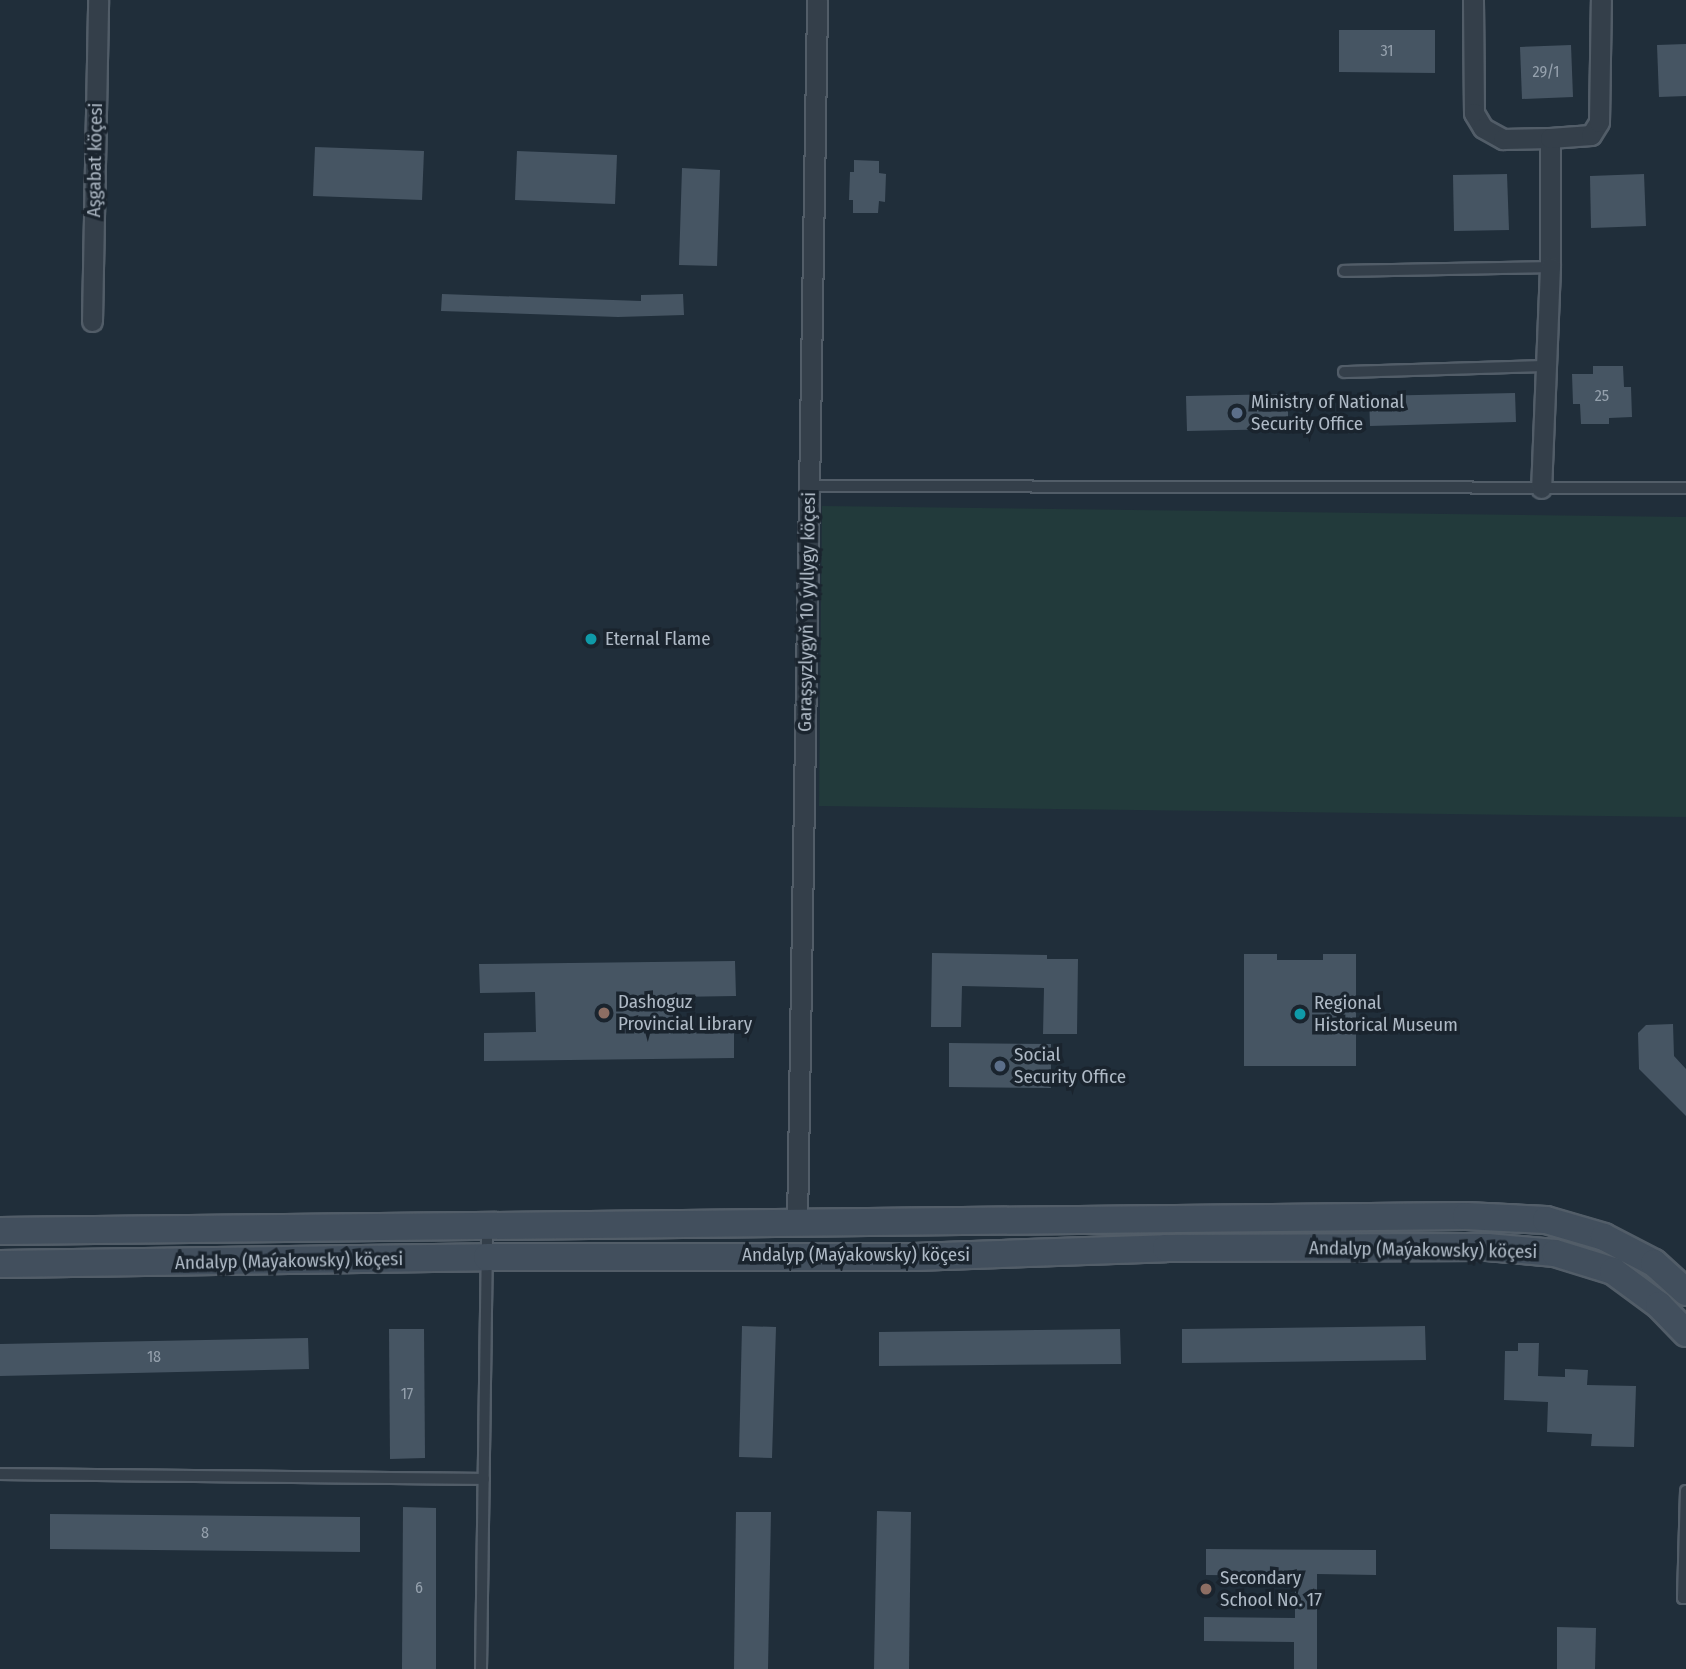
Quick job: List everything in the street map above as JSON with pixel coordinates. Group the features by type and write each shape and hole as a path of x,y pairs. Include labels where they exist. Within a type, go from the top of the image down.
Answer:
{"main road":[{"name":"Andalyp (Maýakowsky) köçesi","path":"0,1231 1466,1216 1546,1220 1604,1237 1654,1263 1686,1292"},
{"name":"Andalyp (Maýakowsky) köçesi","path":"0,1264 486,1257 914,1257 1166,1248 1487,1247 1555,1253 1613,1271 1659,1305 1686,1333"}],"street":[{"name":"Aşgabat köçesi","path":"92,321 98,0"},
{"name":"Garaşsyzlygyň 10 ýyllygy köçesi","path":"797,1224 817,0"},
{"path":"1473,0 1474,113 1483,128 1503,139 1591,135 1599,122 1601,0"},
{"path":"1541,488 1550,267 1550,138"}],"lane":[{"path":"1344,271 1550,267"},
{"path":"1344,372 1547,366"},
{"path":"809,486 1686,488"},
{"path":"481,1669 487,1226"},
{"path":"0,1474 484,1479"},
{"path":"1686,1492 1683,1598 1686,1598"}],"green space":[{"path":"822,506 1686,517 1686,817 819,806"}],"building":[{"path":"1339,30 1435,30 1435,73 1339,72"},
{"path":"1686,44 1686,96 1659,97 1657,45"},
{"path":"1571,45 1573,97 1522,99 1520,47"},
{"path":"315,147 424,151 422,200 313,196"},
{"path":"517,151 617,155 615,204 515,200"},
{"path":"854,160 879,161 879,173 886,174 885,202 879,201 878,213 853,213 853,200 849,200 850,172 854,172"},
{"path":"682,168 720,170 717,266 679,265"},
{"path":"1507,174 1509,230 1454,231 1453,175"},
{"path":"1644,174 1646,226 1591,228 1590,176"},
{"path":"442,294 641,301 641,295 683,294 684,315 618,317 441,311"},
{"path":"1593,366 1623,366 1624,387 1631,387 1632,417 1609,418 1609,424 1581,424 1580,404 1573,404 1572,374 1593,374"},
{"path":"1515,393 1516,422 1370,426 1369,396"},
{"name":"Ministry of National Security Office","path":"1288,394 1288,429 1187,431 1186,396"},
{"path":"932,953 1047,955 1047,959 1078,959 1077,1034 1043,1034 1044,988 962,986 961,1027 931,1027"},
{"name":"Regional Historical Museum","path":"1244,954 1277,954 1277,960 1323,960 1323,954 1356,954 1356,1066 1244,1066"},
{"name":"Dashoguz Provincial Library","path":"735,961 736,996 673,997 673,1030 734,1030 734,1058 484,1061 484,1033 536,1032 535,992 480,993 479,964"},
{"path":"1673,1024 1674,1056 1686,1069 1686,1116 1639,1069 1638,1033 1646,1025"},
{"name":"Social Security Office","path":"949,1043 1051,1044 1051,1088 949,1087"},
{"path":"742,1326 776,1327 772,1458 739,1457"},
{"path":"1425,1326 1426,1360 1182,1363 1182,1329"},
{"path":"389,1329 424,1329 425,1458 390,1459"},
{"path":"1120,1329 1121,1364 879,1366 879,1332"},
{"path":"308,1338 309,1369 0,1376 0,1344"},
{"path":"1518,1343 1539,1343 1538,1376 1565,1377 1565,1369 1588,1370 1587,1385 1636,1386 1634,1447 1591,1446 1592,1434 1547,1432 1548,1402 1504,1400 1505,1351 1518,1351"},
{"path":"403,1507 436,1508 436,1669 402,1669"},
{"path":"877,1511 911,1512 909,1669 874,1669"},
{"path":"736,1512 771,1512 768,1669 734,1669"},
{"path":"50,1514 360,1517 360,1552 50,1549"},
{"path":"1206,1549 1376,1550 1376,1575 1317,1574 1317,1669 1294,1669 1294,1642 1204,1641 1204,1617 1295,1618 1295,1576 1206,1575"},
{"path":"1557,1627 1596,1628 1595,1669 1557,1669"}],"place":[{"name":"Ministry of National Security Office","path":"1237,413"},
{"name":"Eternal Flame","path":"591,639"},
{"name":"Dashoguz Provincial Library","path":"604,1013"},
{"name":"Regional Historical Museum","path":"1300,1014"},
{"name":"Social Security Office","path":"1000,1066"},
{"name":"Secondary School No. 17","path":"1206,1589"}]}
